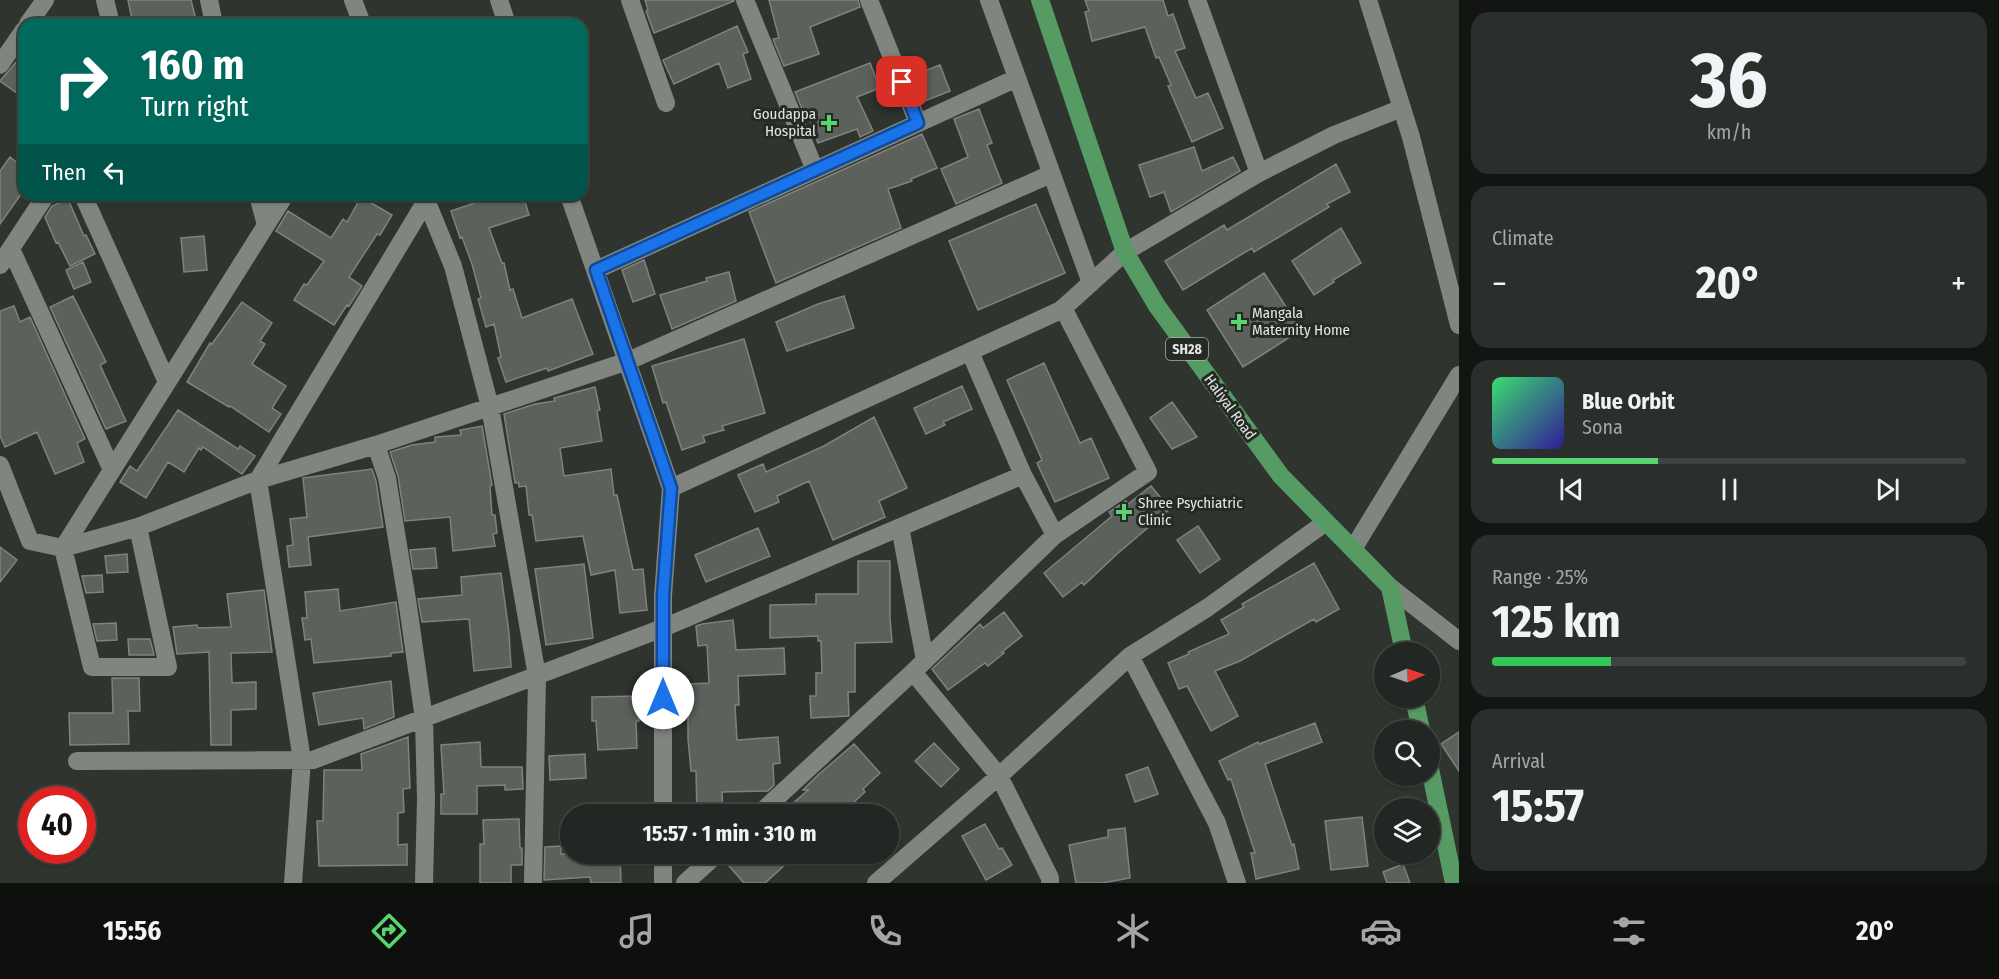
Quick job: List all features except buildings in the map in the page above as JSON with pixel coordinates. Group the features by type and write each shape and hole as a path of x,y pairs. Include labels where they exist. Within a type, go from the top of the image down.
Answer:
{"main road":[{"name":"Haliyal Road","path":"1040,0 1125,252 1156,306 1281,476 1390,587"},
{"path":"1390,587 1402,642"},
{"path":"1434,786 1454,883"}],"street":[{"path":"32,18 45,0"},
{"path":"105,0 110,18"},
{"path":"209,0 213,18"},
{"path":"353,0 360,18"},
{"path":"499,0 505,18"},
{"path":"630,0 666,103"},
{"path":"745,0 815,170"},
{"path":"869,0 918,123"},
{"path":"989,0 1091,283"},
{"path":"1197,0 1258,173"},
{"path":"1368,0 1411,137 1459,325"},
{"path":"0,65 18,39"},
{"path":"596,270 1017,78"},
{"path":"671,488 1063,308 1125,252 1258,173 1334,135 1402,108"},
{"path":"0,465 30,541 63,548 138,526 258,480 376,445 628,361 1052,174"},
{"path":"0,265 42,201"},
{"path":"86,201 167,382"},
{"path":"260,201 266,225"},
{"path":"138,526 168,667 92,667 63,548 281,201"},
{"path":"293,883 302,760 258,480 423,201"},
{"path":"426,201 453,266 490,407 537,676 533,883"},
{"path":"571,201 671,488 663,596 663,804"},
{"path":"10,249 112,470"},
{"path":"770,804 919,666 1054,535 1148,472 1063,308"},
{"path":"970,352 1023,475 1054,535"},
{"path":"1353,549 1459,375"},
{"path":"376,445 387,478 424,719 426,799 424,883"},
{"path":"77,761 313,760 663,628 1023,475"},
{"path":"876,883 999,776 1130,656 1207,608 1326,522"},
{"path":"900,527 919,666 999,776 1050,878 1050,883"},
{"path":"1390,587 1458,637"},
{"path":"1130,656 1217,823 1238,883"},
{"path":"663,864 663,883"},
{"path":"685,883 706,864"}],"place":[{"name":"Goudappa Hospital","path":"829,123"},
{"name":"Mangala Maternity Home","path":"1239,322"},
{"name":"Shree Psychiatric Clinic","path":"1124,512"}],"route":[{"path":"663,698 663,596 671,488 596,270 918,123 902,82"}]}
